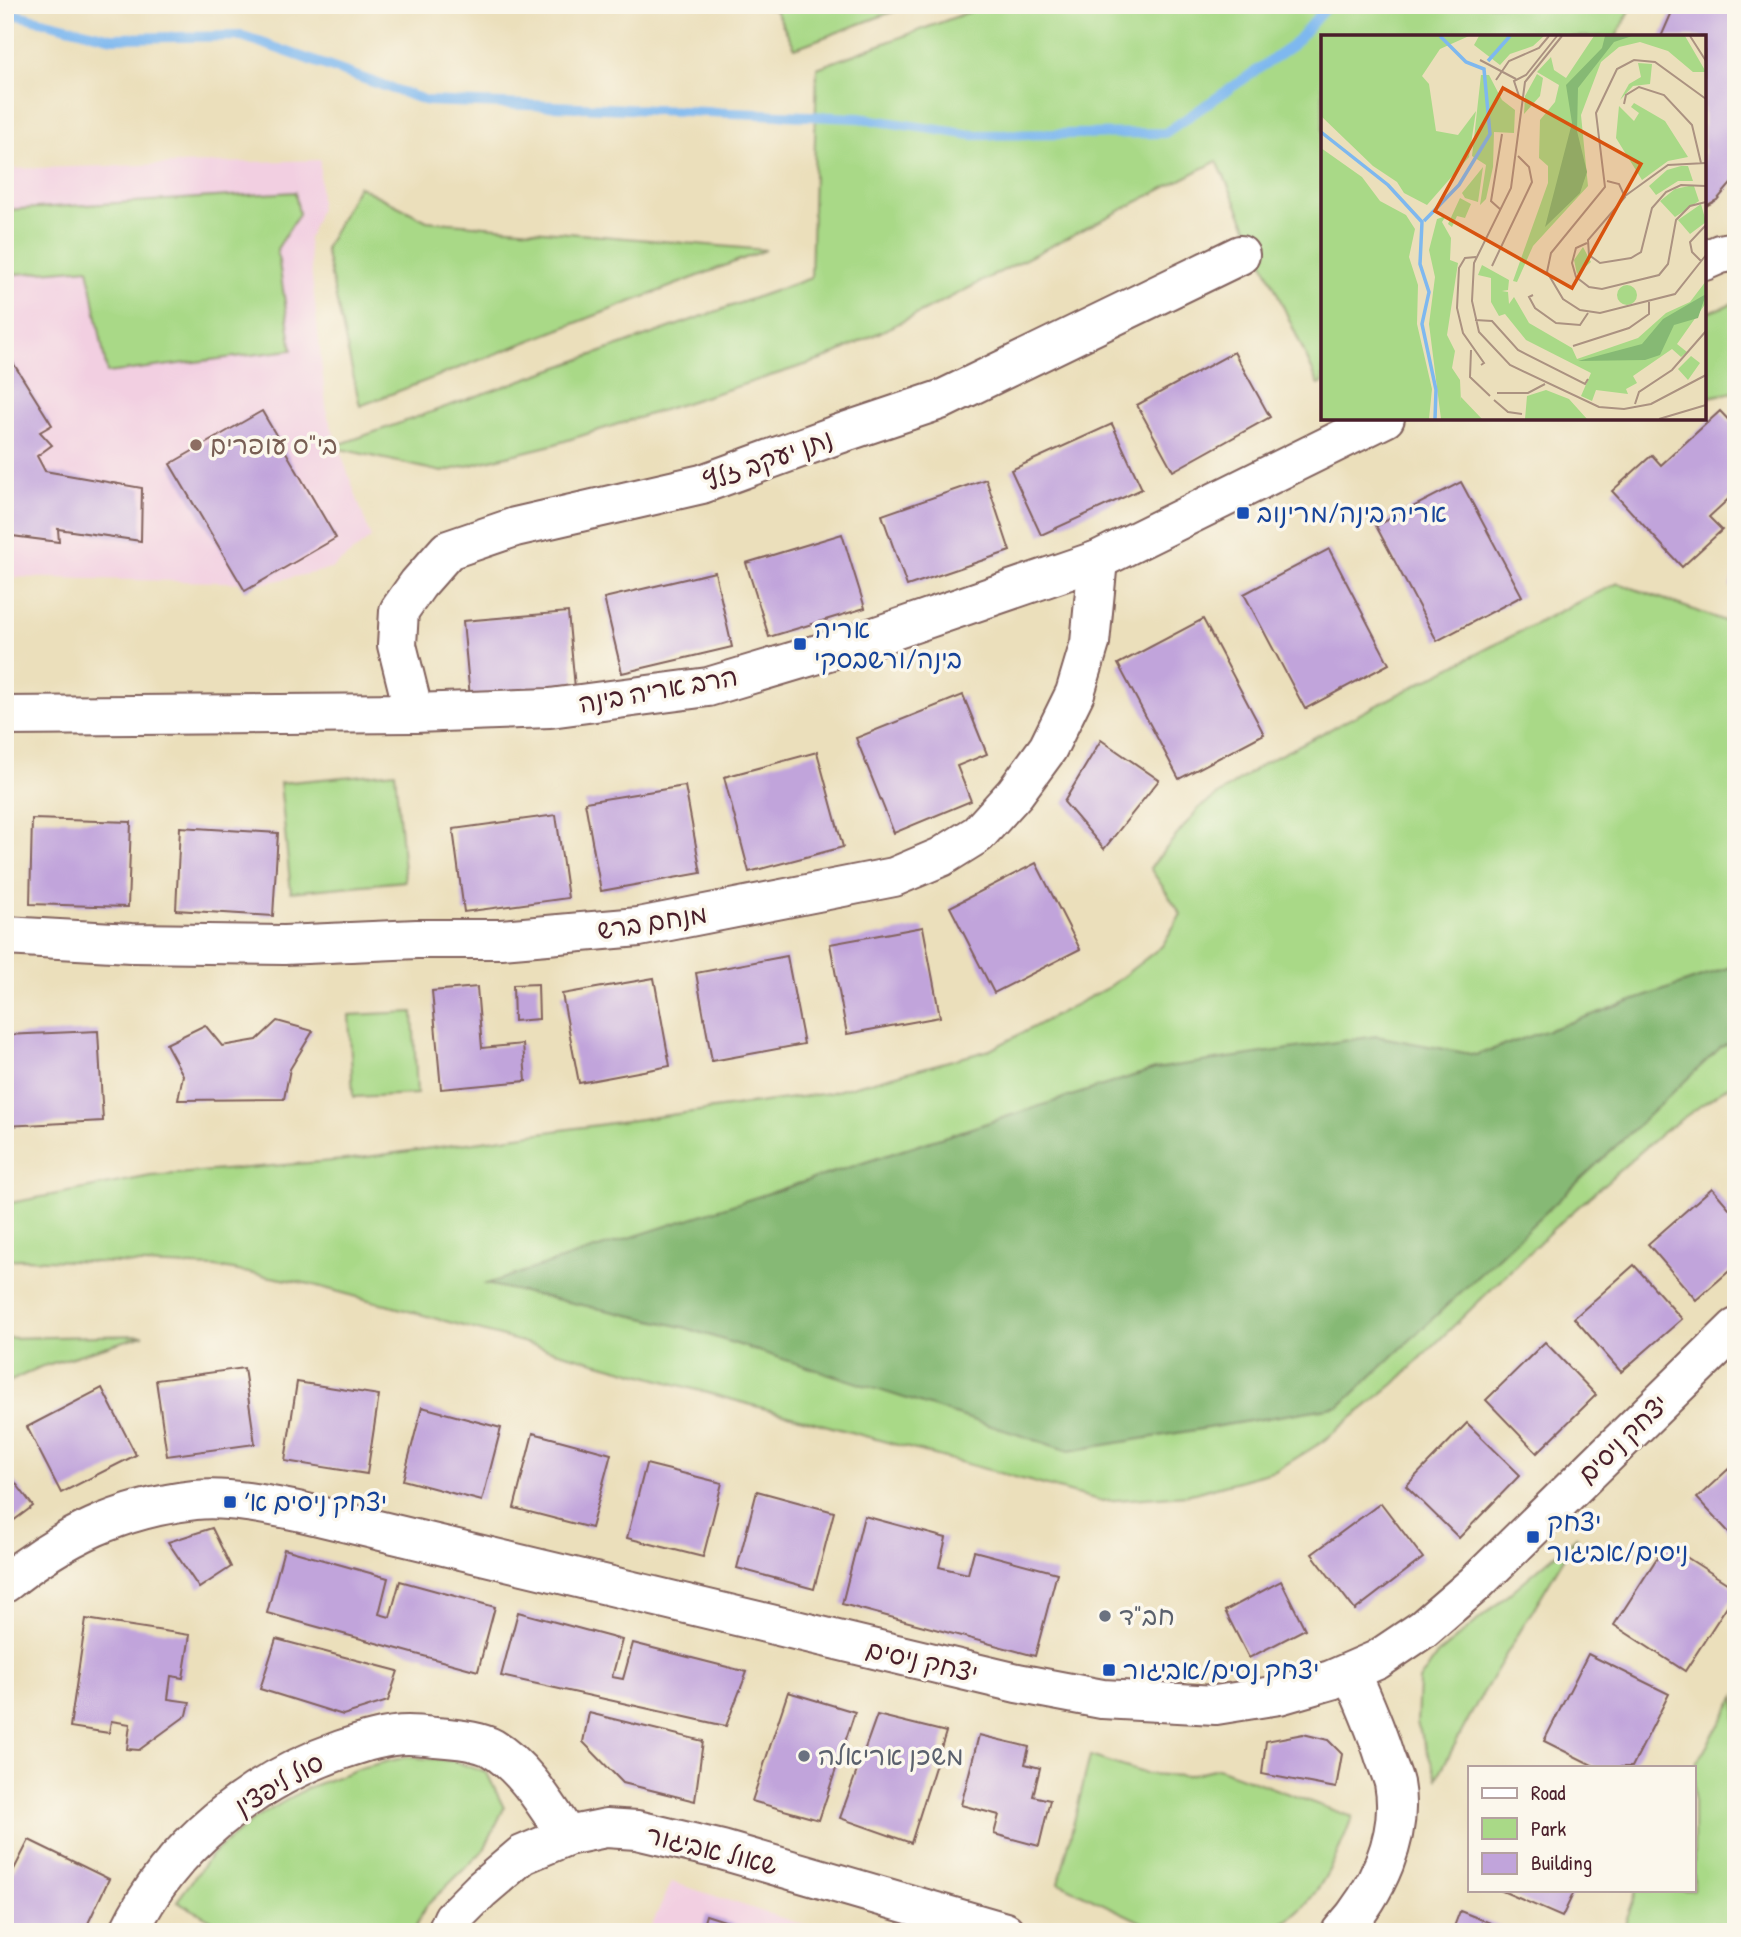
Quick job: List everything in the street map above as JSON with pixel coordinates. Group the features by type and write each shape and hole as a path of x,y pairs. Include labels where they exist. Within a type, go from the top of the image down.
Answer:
{"street":[{"name":"נתן יעקב זלץ","path":"414,713 397,645 399,611 448,550 515,527 702,484 943,399 1240,255"},
{"name":"הרב אריה בינה","path":"5,716 414,713 550,708 708,687 865,640 1098,560 1381,420"},
{"name":"מנחם ברש","path":"5,936 131,943 284,945 417,939 501,939 639,927 894,877 941,857 978,834 1015,793 1048,748 1075,693 1090,643 1098,560"},
{"name":"יצחק ניסים","path":"5,1583 63,1542 106,1521 148,1508 197,1500 253,1503 315,1515 1017,1684 1102,1699 1216,1705 1279,1695 1331,1680 1377,1660 1423,1629 1475,1584 1736,1328"},
{"path":"1340,1932 1369,1893 1381,1869 1396,1818 1394,1784 1351,1672"},
{"name":"סול ליפצין","path":"129,1932 160,1879 192,1843 229,1811 262,1787 309,1762 362,1743 406,1735 455,1738 490,1747 513,1764 536,1790 567,1836"},
{"name":"שאול אביגור","path":"447,1932 453,1918 481,1889 522,1855 567,1836 606,1828 637,1830 722,1850 1005,1932"}],"shaded area":[{"path":"320,160 320,208 308,240 327,414 371,538 331,569 265,583 5,577 5,169"},
{"path":"672,1882 825,1932 648,1932"}],"green space":[{"path":"752,5 911,5 795,48 775,10"},
{"path":"988,5 1633,5 1617,35 1321,35 1319,385 1217,161 918,314 824,359 552,445 442,472 332,447 811,278 817,68"},
{"path":"358,186 427,221 766,250 360,406 325,249"},
{"path":"295,192 299,214 277,249 292,350 107,373 88,268 5,275 5,210"},
{"path":"1736,302 1736,395 1734,392 1706,398 1706,313"},
{"path":"1618,583 1736,625 1736,1081 1663,1132 1553,1229 1394,1384 1322,1442 1275,1471 1187,1495 1102,1501 310,1284 216,1267 5,1260 5,1204 151,1176 345,1160 829,1093 990,1050 1109,987 1162,946 1181,914 1150,868 1199,808 1266,762"},
{"path":"395,772 405,881 291,892 280,783"},
{"path":"1736,965 1736,1041 1721,1047 1340,1406 1069,1451 683,1327 486,1284 1155,1069 1376,1036 1476,1055"},
{"path":"413,1012 417,1094 353,1097 349,1015"},
{"path":"144,1335 40,1367 5,1384 5,1338"},
{"path":"1577,1536 1476,1705 1437,1778 1417,1723 1419,1681 1437,1655"},
{"path":"1736,1696 1736,1932 1622,1932 1636,1892 1696,1892 1695,1766"},
{"path":"1090,1756 1147,1774 1184,1776 1218,1768 1352,1817 1330,1869 1320,1885 1309,1901 1281,1925 1264,1932 1169,1932 1156,1929 1059,1883"},
{"path":"407,1757 454,1761 487,1773 504,1808 484,1850 425,1907 413,1932 233,1932 177,1901 212,1854 253,1820 307,1788 364,1767"}],"building":[{"path":"1675,5 1736,5 1736,178 1717,200 1706,206 1706,35 1662,35"},
{"path":"5,350 52,425 40,432 52,445 37,456 45,471 142,488 141,541 58,529 59,542 5,535"},
{"path":"1234,352 1270,417 1173,471 1137,405"},
{"path":"262,411 336,538 245,591 170,464"},
{"path":"1720,411 1736,428 1736,492 1709,517 1722,530 1682,567 1612,491 1652,455 1661,465"},
{"path":"1112,424 1142,489 1041,535 1011,470"},
{"path":"986,479 1010,551 907,586 882,515"},
{"path":"1461,482 1522,596 1437,641 1376,526"},
{"path":"842,534 865,608 769,637 746,563"},
{"path":"1329,549 1389,664 1305,709 1244,594"},
{"path":"1736,564 1736,588 1730,587"},
{"path":"715,572 732,647 622,673 604,598"},
{"path":"568,612 575,688 470,698 463,621"},
{"path":"1203,619 1264,734 1179,779 1118,664"},
{"path":"963,695 987,754 957,766 971,801 894,833 856,738"},
{"path":"1101,740 1159,780 1104,849 1064,802"},
{"path":"817,752 843,847 749,872 724,777"},
{"path":"685,786 701,873 601,891 585,802"},
{"path":"556,815 568,898 464,912 453,829"},
{"path":"32,819 131,822 128,907 30,904"},
{"path":"180,827 278,833 273,916 176,910"},
{"path":"1036,863 1080,949 994,993 950,907"},
{"path":"923,927 940,1017 847,1034 830,944"},
{"path":"787,956 804,1044 712,1061 696,973"},
{"path":"654,978 670,1066 579,1083 562,994"},
{"path":"538,984 539,1019 514,1021 513,985"},
{"path":"477,987 482,1048 523,1044 526,1081 441,1089 432,991"},
{"path":"277,1021 313,1031 290,1069 284,1099 178,1100 183,1075 166,1044 205,1025 222,1046 257,1040"},
{"path":"98,1031 103,1121 5,1126 5,1035"},
{"path":"1712,1188 1736,1216 1736,1265 1696,1300 1648,1244"},
{"path":"1634,1265 1682,1319 1621,1372 1574,1318"},
{"path":"1545,1342 1596,1395 1537,1453 1486,1400"},
{"path":"244,1368 255,1444 167,1456 156,1380"},
{"path":"297,1382 379,1395 367,1474 285,1461"},
{"path":"102,1388 136,1455 61,1493 27,1427"},
{"path":"422,1407 501,1428 482,1501 403,1480"},
{"path":"1467,1423 1520,1475 1459,1538 1406,1486"},
{"path":"533,1433 611,1454 591,1528 514,1508"},
{"path":"1736,1462 1736,1540 1697,1498"},
{"path":"646,1464 722,1483 703,1557 627,1538"},
{"path":"5,1469 33,1506 5,1527"},
{"path":"757,1491 834,1512 814,1589 737,1568"},
{"path":"1381,1503 1423,1558 1355,1610 1312,1554"},
{"path":"864,1516 946,1538 939,1567 968,1574 974,1551 1057,1573 1035,1656 842,1604"},
{"path":"212,1528 231,1567 199,1588 168,1542"},
{"path":"1666,1544 1736,1589 1685,1671 1614,1625"},
{"path":"284,1549 388,1578 379,1614 390,1617 400,1581 495,1607 478,1671 267,1613"},
{"path":"1281,1581 1305,1629 1249,1658 1225,1611"},
{"path":"518,1612 622,1640 612,1677 623,1679 633,1643 747,1672 726,1726 501,1676"},
{"path":"86,1619 190,1635 183,1678 171,1676 168,1699 190,1702 187,1715 139,1750 127,1749 130,1724 111,1721 109,1733 70,1727"},
{"path":"276,1639 398,1671 388,1701 343,1715 260,1689"},
{"path":"1588,1654 1669,1694 1633,1766 1594,1766 1544,1741"},
{"name":"משכן אריאלה","path":"788,1692 855,1712 819,1820 752,1801"},
{"path":"589,1713 703,1741 695,1801 623,1783 583,1742"},
{"path":"877,1715 946,1732 911,1843 840,1818"},
{"path":"1303,1734 1328,1740 1342,1754 1336,1788 1262,1774 1266,1741"},
{"path":"979,1735 1029,1747 1025,1764 1040,1768 1033,1796 1050,1800 1039,1846 994,1834 999,1815 961,1805"},
{"path":"29,1840 109,1879 84,1932 5,1932 5,1887"},
{"path":"1505,1892 1574,1892 1562,1917"},
{"path":"1460,1911 1513,1932 1452,1932"},
{"path":"706,1915 756,1931 756,1932 701,1932"}],"waterway":[{"path":"5,12 112,38 242,36 427,101 859,118 972,135 1165,133 1292,46 1328,5"}],"place":[{"name":"בי\"ס עופרים","path":"196,445"},
{"name":"אריה בינה/מרינוב","path":"1243,513"},
{"name":"אריה בינה/ורשבסקי","path":"800,644"},
{"name":"יצחק ניסים א׳","path":"230,1502"},
{"name":"יצחק ניסים/אביגור","path":"1533,1537"},
{"name":"חב\"ד","path":"1105,1616"},
{"name":"יצחק נסים/אביגור","path":"1109,1670"},
{"name":"משכן אריאלה","path":"804,1756"}]}
